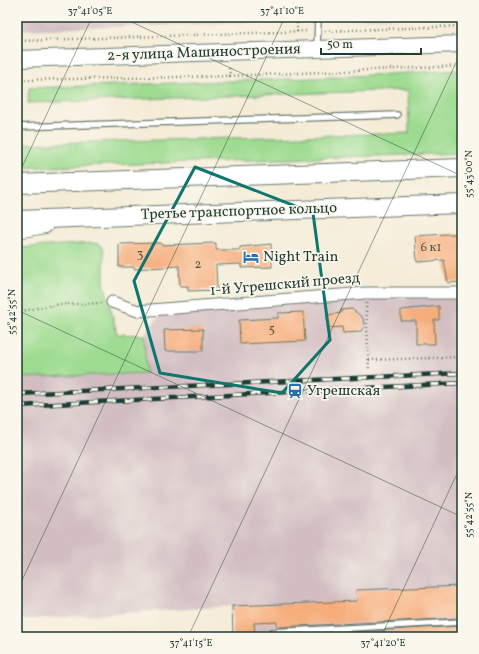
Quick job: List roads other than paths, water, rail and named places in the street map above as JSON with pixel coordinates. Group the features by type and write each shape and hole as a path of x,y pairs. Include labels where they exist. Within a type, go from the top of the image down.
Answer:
{"main road":[{"name":"2-я улица Машиностроения","path":"17,59 462,44"},
{"path":"17,183 462,168"},
{"name":"Третье транспортное кольцо","path":"17,220 462,204"},
{"path":"17,230 104,216"}],"street":[{"name":"1-й Угрешский проезд","path":"112,302 138,311 365,293 462,293"}],"lane":[{"path":"317,49 318,17"},
{"path":"17,127 397,115"},
{"path":"273,637 272,632 462,622"}],"railway":[{"path":"17,394 462,373"},
{"path":"17,406 462,383"}],"place":[{"name":"Night Train","path":"251,257"},
{"name":"Угрешская","path":"295,391"}]}
